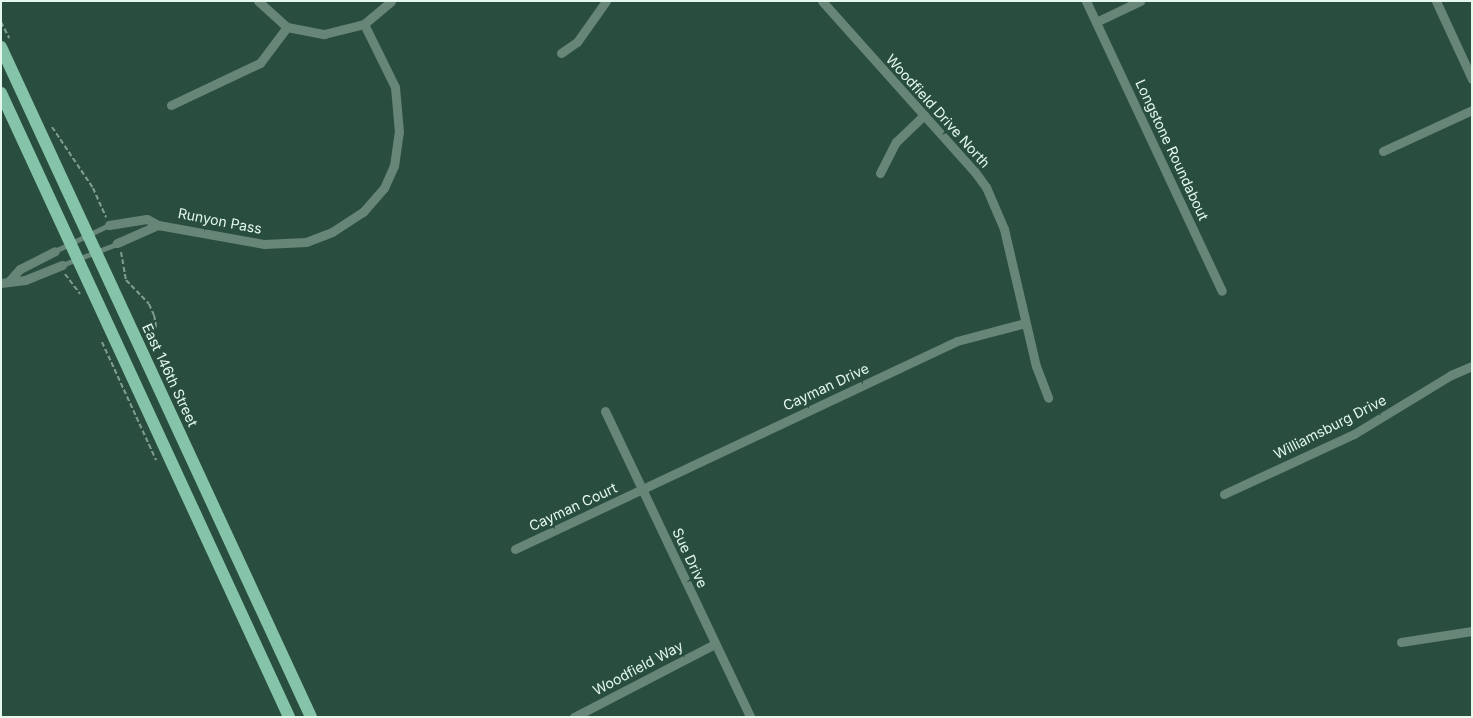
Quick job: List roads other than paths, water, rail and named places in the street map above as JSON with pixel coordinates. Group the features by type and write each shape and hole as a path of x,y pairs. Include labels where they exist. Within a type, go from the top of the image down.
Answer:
{"main road":[{"name":"East 146th Street","path":"7,47 88,235 311,717"},
{"path":"1,93 289,717"}],"street":[{"path":"258,1 287,27 324,34 364,24 391,1"},
{"path":"561,53 577,42 606,1"},
{"name":"Woodfield Drive North","path":"822,1 976,172 992,198 1004,229 1025,323 1048,398"},
{"name":"Longstone Roundabout","path":"1086,1 1222,291"},
{"path":"1096,22 1140,1"},
{"path":"1436,1 1472,79"},
{"name":"Runyon Pass","path":"108,222 147,219 158,225 264,244 306,242 332,232 363,212 384,188 394,166 399,132 395,87 364,24"},
{"path":"171,105 260,63 287,27"},
{"path":"1383,151 1472,110"},
{"path":"880,173 896,142 924,115"},
{"name":"Runyon Pass","path":"117,244 158,225"},
{"path":"6,281 20,269 55,251"},
{"path":"6,281 25,280 62,265"},
{"name":"Cayman Drive","path":"643,489 957,341 1025,323"},
{"name":"Williamsburg Drive","path":"1224,494 1354,434 1451,374 1472,366"},
{"name":"Sue Drive","path":"605,410 750,717"},
{"name":"Cayman Court","path":"515,550 643,489"},
{"path":"1401,642 1472,630"},
{"name":"Woodfield Way","path":"574,717 715,644"}],"lane":[{"path":"55,251 88,235 108,222"},
{"path":"62,265 117,244"}]}
